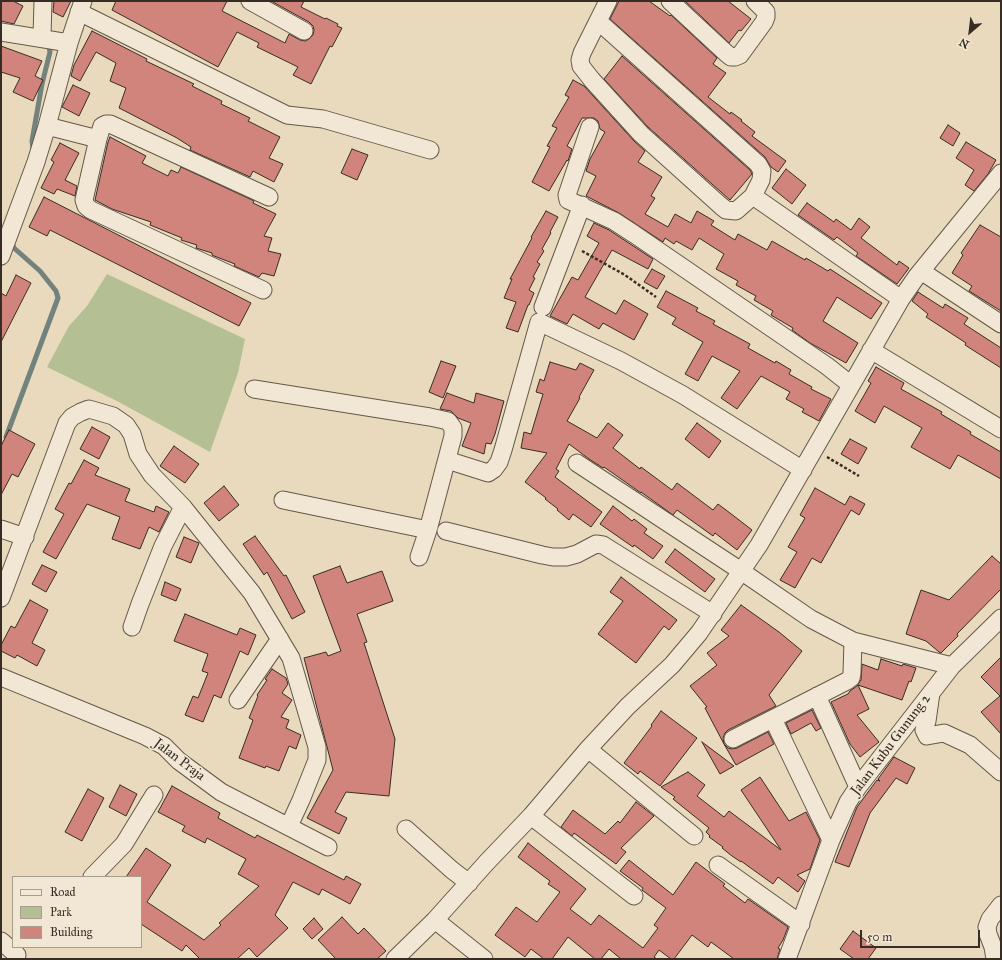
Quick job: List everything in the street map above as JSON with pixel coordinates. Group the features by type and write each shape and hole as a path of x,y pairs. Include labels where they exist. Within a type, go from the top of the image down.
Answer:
{"street":[{"path":"42,37 43,1"},
{"path":"250,1 304,31"},
{"path":"598,21 758,164 762,171 761,180 753,196 736,211 726,210 721,206 642,134 581,66 580,60 582,53 598,21 608,1"},
{"path":"670,1 731,57 740,55 764,22 766,12 755,1"},
{"path":"1,256 48,126 69,42 81,6 287,115 323,119 430,150"},
{"path":"1,32 69,42"},
{"path":"263,290 91,210 86,206 84,200 98,139 102,126 106,124 110,124 269,197"},
{"path":"48,126 98,139"},
{"path":"590,127 567,195 568,200 582,205 614,221 634,234 827,366 851,385"},
{"path":"395,959 435,920 532,816 588,749 628,706 672,664 699,633 759,545 901,299 1001,173"},
{"path":"753,196 901,299"},
{"path":"543,307 582,205"},
{"path":"921,272 1001,324"},
{"path":"447,460 488,473 494,469 499,462 539,322 621,361 676,392 803,470"},
{"path":"871,350 1001,429"},
{"path":"254,389 448,421 453,428 453,436 428,530 419,557"},
{"path":"1,598 67,424 72,417 89,409 113,416 126,425 132,434 138,454 143,464 183,507 252,593 291,658 317,746 317,760 304,794 289,826"},
{"path":"577,463 811,619 853,642 952,666"},
{"path":"283,500 428,530"},
{"path":"132,627 163,546 183,507"},
{"path":"1,529 24,537"},
{"path":"446,531 542,556 553,557 566,557 576,554 596,544 603,545 713,614"},
{"name":"Jalan Kubu Gunung 2","path":"787,959 801,924 830,840 848,802 931,691 952,666 1001,618"},
{"path":"238,700 280,639"},
{"path":"733,739 851,678 853,667 853,642"},
{"name":"Jalan Praja","path":"1,677 145,736 164,746 179,761 221,792 328,846"},
{"path":"931,691 927,721 924,730 927,736 944,733 970,745 1001,772"},
{"path":"817,696 858,787"},
{"path":"773,719 830,840"},
{"path":"588,749 694,836"},
{"path":"93,876 124,844 154,796"},
{"path":"532,816 634,896"},
{"path":"406,829 469,883"},
{"path":"718,865 801,924"},
{"path":"995,959 987,927 990,919 1001,906"},
{"path":"435,920 484,959"},
{"path":"1,941 18,954"}],"path":[{"path":"567,242 625,275 656,296"},
{"path":"813,450 859,476"}],"green space":[{"path":"107,274 245,339 238,373 210,452 117,401 47,367 69,326 87,306"}],"building":[{"path":"1,1 13,1 23,6 14,24 1,21"},
{"path":"54,1 71,1 63,17 53,12"},
{"path":"116,1 227,1 222,11 285,43 289,34 300,40 305,41 309,39 313,35 313,26 309,22 271,1 304,1 301,7 338,24 337,26 342,28 332,47 330,46 311,84 293,75 298,67 257,47 259,43 237,32 218,67 112,10"},
{"path":"619,1 649,1 670,16 671,15 717,58 713,64 726,73 708,97 730,114 731,112 742,120 741,121 755,132 752,136 786,161 778,172 771,167 765,157 610,19"},
{"path":"685,1 728,1 751,19 741,31 739,30 729,43"},
{"path":"92,31 147,59 146,61 194,84 192,86 222,101 221,104 250,118 248,121 280,137 269,158 283,164 274,182 253,171 250,177 190,150 191,147 177,138 119,108 126,88 110,81 116,63 96,52 80,81 71,76 74,65"},
{"path":"1,46 42,61 35,76 43,80 33,101 13,92 20,78 1,72"},
{"path":"622,56 750,170 752,174 730,200 648,127 604,79"},
{"path":"573,80 584,86 645,151 638,162 662,177 651,196 655,198 645,214 668,227 675,214 691,223 697,211 714,221 711,225 735,240 738,234 767,250 772,241 805,260 806,258 828,271 830,269 882,303 871,319 837,297 823,321 858,343 846,363 810,343 792,330 793,328 771,315 773,311 754,300 756,296 736,285 738,281 716,269 724,254 699,238 692,250 676,241 674,244 665,238 663,242 619,213 586,196 596,176 586,171 590,159 605,132 600,129 598,121 594,118 582,118 567,146 572,149 568,161 567,160 549,191 532,182 550,147 547,146 557,128 552,126 569,97 565,95"},
{"path":"73,85 90,93 79,116 62,107"},
{"path":"948,125 960,133 953,146 940,138"},
{"path":"110,137 146,156 142,163 168,176 171,170 178,173 181,167 250,199 254,201 253,203 276,214 264,236 272,238 268,251 281,254 274,276 262,273 259,277 234,266 235,264 212,255 212,253 196,248 197,245 181,240 182,238 150,225 151,222 112,209 95,200"},
{"path":"966,142 996,160 988,174 974,191 965,185 974,170 956,158"},
{"path":"60,143 79,153 65,180 77,186 75,196 57,189 54,194 41,188 54,162 51,160"},
{"path":"352,149 368,155 357,180 341,173"},
{"path":"786,169 806,185 792,204 772,188"},
{"path":"44,197 251,303 239,326 50,230 47,236 29,227"},
{"path":"807,203 834,222 836,219 851,230 859,218 870,227 861,238 897,265 899,261 909,268 897,284 856,256 858,253 837,237 834,240 798,215"},
{"path":"546,211 558,217 542,249 544,251 537,262 540,264 533,277 535,278 529,290 534,293 518,332 506,328 516,302 504,298 512,279 510,279"},
{"path":"594,223 609,230 653,259 648,269 612,250 585,297 616,314 624,300 648,314 634,340 603,323 599,329 573,314 567,324 550,316 572,277 578,280 599,243 587,236"},
{"path":"980,225 1001,237 1001,311 969,291 972,286 952,273 963,255 961,253"},
{"path":"652,269 665,276 657,289 644,282"},
{"path":"16,275 31,283 1,342 1,293 6,296"},
{"path":"666,291 698,308 696,311 715,321 713,324 750,344 748,348 791,370 789,374 812,387 811,389 831,399 819,421 802,412 804,409 786,399 790,392 761,376 737,409 721,398 740,371 712,356 698,381 685,374 703,342 672,324 676,318 657,307"},
{"path":"918,292 943,308 945,304 968,318 964,324 1001,348 1001,368 965,345 966,343 926,317 928,314 912,301"},
{"path":"441,361 456,366 443,398 429,392"},
{"path":"550,362 576,370 580,363 594,370 567,421 597,438 608,423 623,435 613,448 640,469 641,467 672,490 677,483 713,510 718,504 730,513 752,530 737,550 715,533 713,536 677,510 673,515 569,444 556,469 559,471 555,477 602,512 591,527 573,514 569,520 545,499 546,498 525,482 547,453 521,448 524,432 531,434 543,394 536,392 540,379 544,381"},
{"path":"876,367 904,383 901,389 942,412 941,414 971,432 970,434 1001,452 1001,479 958,455 950,469 911,447 922,428 884,406 875,423 855,411 871,383 868,381"},
{"path":"447,393 474,403 476,393 504,401 495,434 491,444 486,443 484,454 462,446 471,423 458,418 451,411 440,409"},
{"path":"697,423 721,441 709,458 685,439"},
{"path":"92,427 110,437 99,459 80,449"},
{"path":"9,430 35,444 18,477 12,474 1,495 1,446"},
{"path":"850,439 867,448 858,464 841,454"},
{"path":"174,446 199,464 185,483 160,466"},
{"path":"84,460 99,468 95,475 130,489 125,501 154,512 156,506 169,512 159,532 149,527 140,549 112,539 120,517 87,504 56,559 43,552 64,514 55,509"},
{"path":"224,486 239,505 219,521 204,503"},
{"path":"815,488 845,505 850,496 865,504 859,515 851,510 821,563 812,558 795,588 780,580 797,552 788,547 805,518 800,515"},
{"path":"613,506 632,521 634,519 647,529 644,533 663,546 653,559 634,545 633,547 600,524"},
{"path":"255,536 284,576 286,575 305,612 292,619 267,572 264,575 243,544"},
{"path":"184,537 199,543 191,563 176,557"},
{"path":"675,549 715,579 705,592 665,562"},
{"path":"992,556 1001,564 1001,589 957,634 958,636 941,653 926,641 906,634 921,590 949,600"},
{"path":"42,565 57,572 46,592 32,584"},
{"path":"340,566 347,583 382,571 393,601 357,614 367,642 364,643 395,739 389,796 346,792 335,812 347,818 339,834 307,818 333,770 304,658 326,652 328,656 341,651 313,576"},
{"path":"621,577 677,620 669,630 664,626 636,663 598,634 623,601 610,592"},
{"path":"165,582 181,589 176,601 161,595"},
{"path":"30,600 48,610 32,643 45,650 37,666 17,655 15,658 1,651 1,645 11,626 15,628"},
{"path":"741,605 779,632 802,651 769,695 776,706 728,730 723,738 724,744 705,708 707,707 690,686 717,665 707,653 729,636 721,630"},
{"path":"185,614 237,635 240,628 256,635 248,655 240,651 221,698 214,695 203,722 185,715 193,696 198,698 208,673 202,671 208,654 174,641"},
{"path":"1001,657 1001,734 981,712 1000,696 981,677"},
{"path":"881,659 902,666 903,664 916,668 911,682 909,681 902,700 858,685 869,709 857,715 879,742 860,757 850,744 831,702 848,694 857,686 861,680 862,664 878,670"},
{"path":"272,669 286,678 288,684 282,693 292,700 281,717 289,720 286,728 301,735 296,749 289,746 279,771 266,766 265,768 239,758 253,720 249,718 258,696 257,695"},
{"path":"812,710 821,728 816,731 811,723 791,734 786,723"},
{"path":"661,711 697,738 660,786 640,771 638,774 624,763 652,726 651,725"},
{"path":"768,732 774,744 736,765 724,744 728,748 737,748"},
{"path":"702,742 734,766 720,774"},
{"path":"894,757 915,768 907,784 896,778 870,813 849,867 835,862 857,807 877,780 880,781 878,779"},
{"path":"688,772 705,785 697,796 724,817 729,811 781,850 741,790 760,777 789,821 806,812 820,840 810,869 797,875 805,881 798,892 778,877 773,884 732,856 722,848 723,847 709,837 710,836 706,832 709,828 673,799 675,797 661,787"},
{"path":"120,785 137,794 126,816 109,807"},
{"path":"172,786 220,813 218,818 255,838 257,835 344,880 346,876 361,884 350,904 322,889 319,895 293,882 275,915 288,928 257,957 249,948 237,959 200,959 186,945 182,951 142,925 142,876 127,876 146,848 171,865 147,902 204,940 221,925 219,923 259,886 238,874 246,859 207,838 205,843 182,831 185,826 158,812"},
{"path":"88,789 104,798 82,841 65,832"},
{"path":"636,802 654,816 621,848 626,852 616,864 574,833 572,836 561,827 573,810 605,834 618,821 620,823"},
{"path":"528,843 586,889 570,909 591,925 599,915 643,948 658,928 654,925 666,908 620,871 629,860 673,895 696,862 725,884 723,886 745,903 748,899 788,927 778,948 780,949 777,959 734,959 711,942 708,947 692,935 674,959 671,959 659,950 654,957 657,959 621,959 609,949 601,959 595,959 568,937 552,959 544,959 531,949 525,957 495,935 516,907 537,922 560,892 548,884 550,881 518,857"},
{"path":"342,917 358,934 364,928 386,951 377,959 336,959 318,940"},
{"path":"314,918 323,929 312,939 303,929"},
{"path":"853,931 876,948 868,959 854,959 840,949"}],"waterway":[{"path":"33,149 32,141 42,84 50,52 48,42"},
{"path":"6,437 58,298 56,291 40,271 14,248 11,241"}]}
